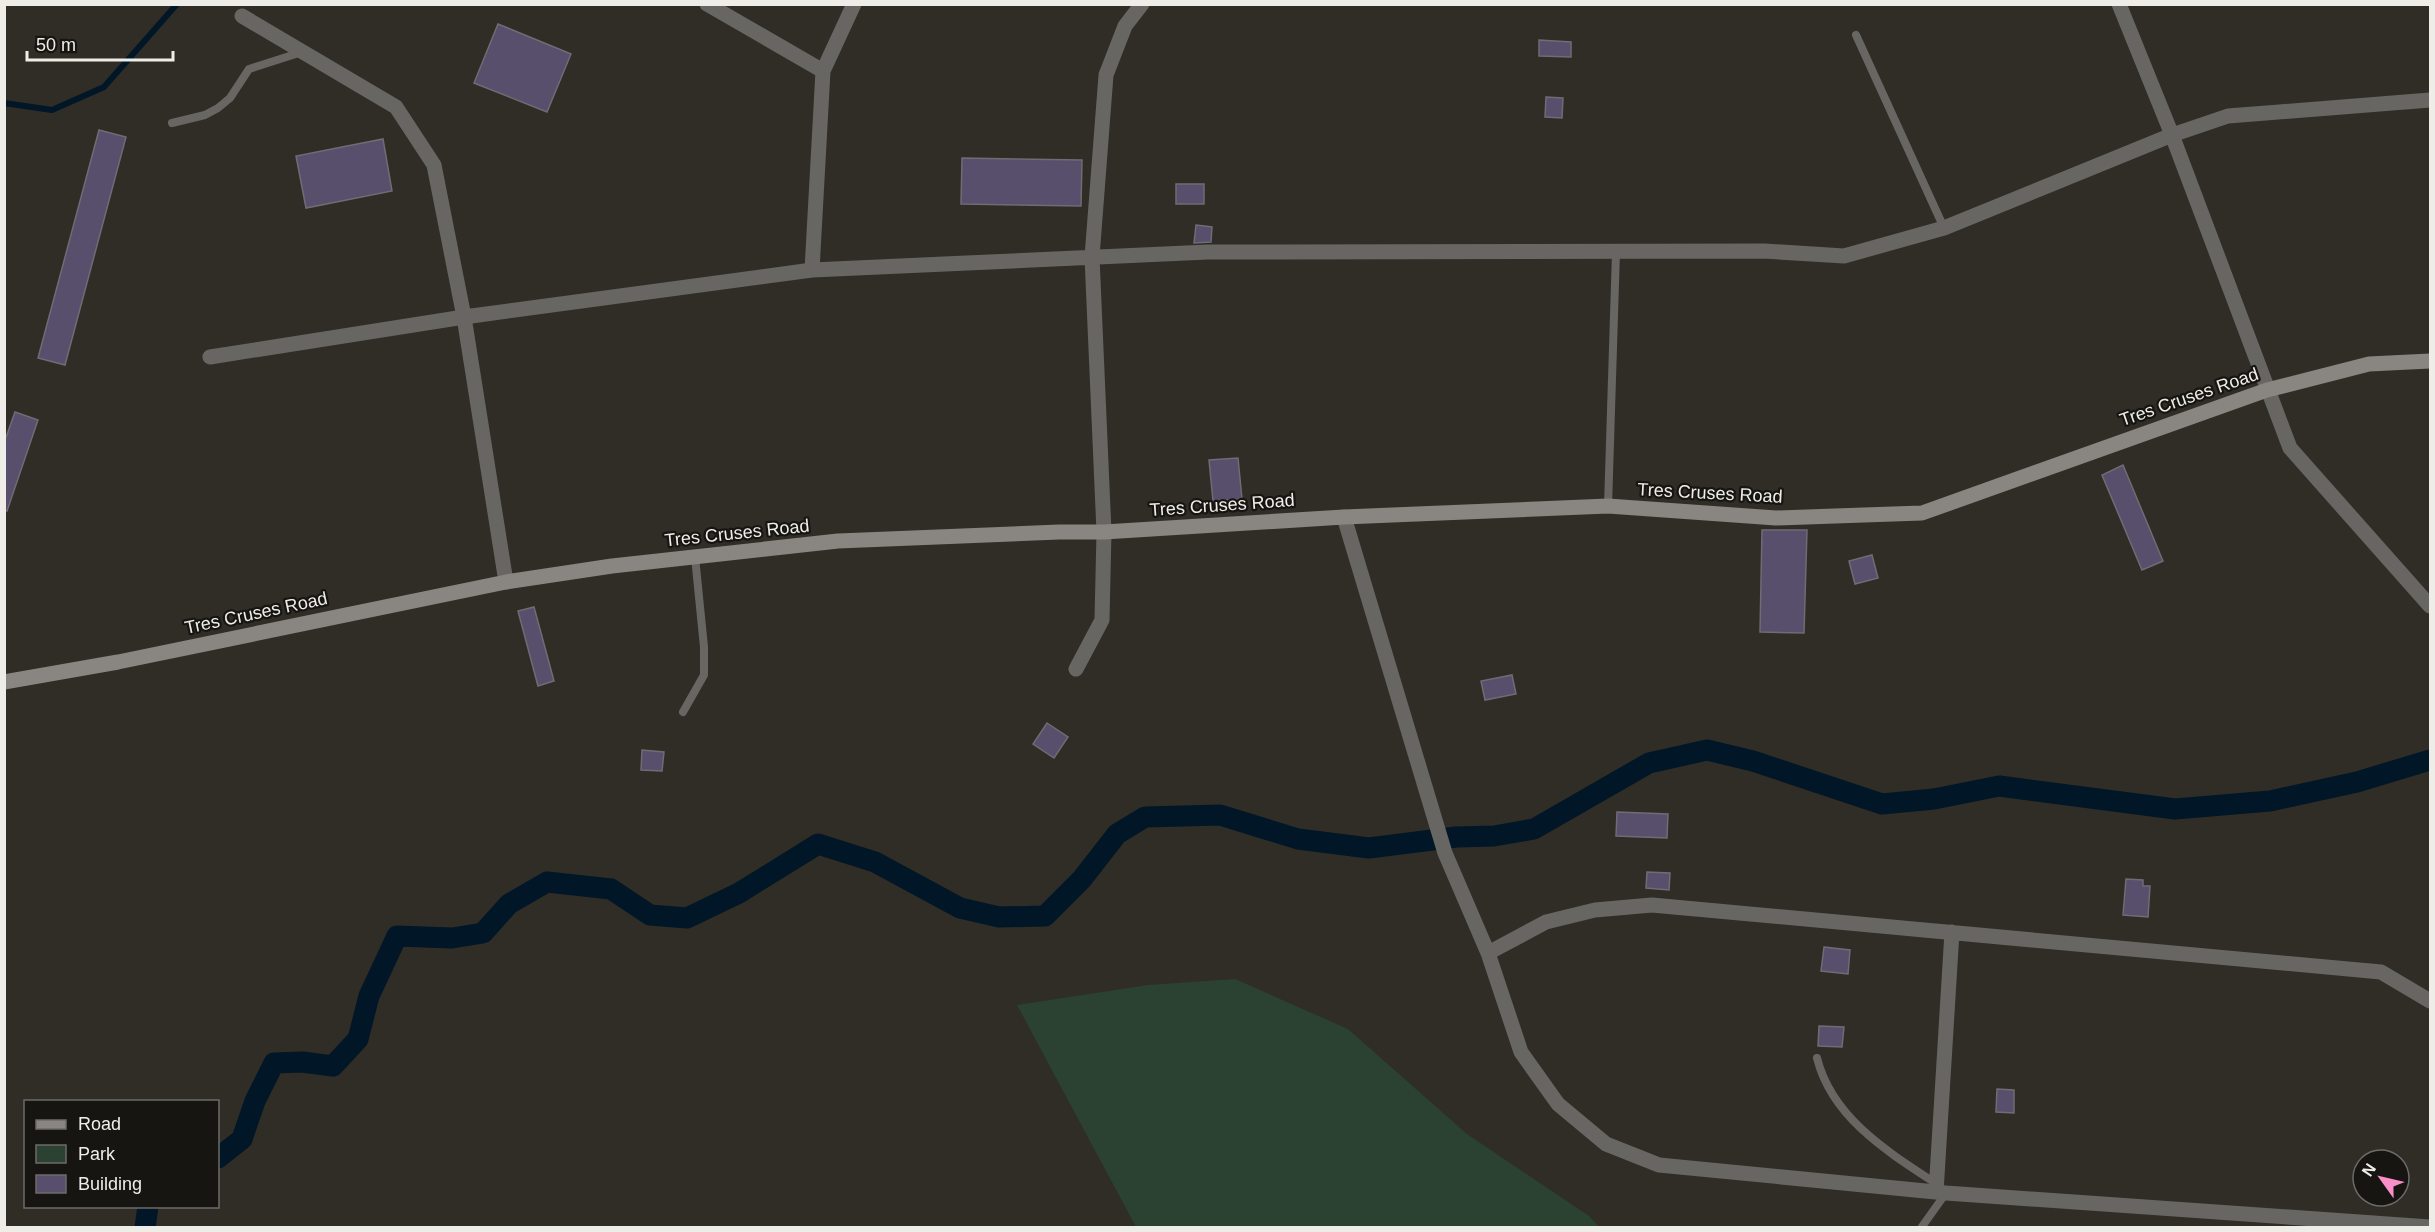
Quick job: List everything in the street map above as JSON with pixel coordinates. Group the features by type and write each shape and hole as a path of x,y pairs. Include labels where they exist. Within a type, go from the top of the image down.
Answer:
{"main road":[{"name":"Tres Cruses Road","path":"4,682 129,660 506,582 838,541 1104,532 1344,517 1608,506 1776,518 1922,513 2267,390 2369,364 2430,361"}],"street":[{"path":"707,4 823,71"},
{"path":"812,270 823,71 854,4"},
{"path":"1076,669 1102,620 1104,532 1092,257 1106,75 1125,26 1142,4"},
{"path":"2120,4 2290,448 2430,606"},
{"path":"242,16 396,107 434,165 464,316 506,582"},
{"path":"210,357 464,316 812,270 1208,252 1764,251 1844,256 1944,228 2172,135 2228,116 2430,100"},
{"path":"1344,517 1445,853 1488,952 1521,1052 1558,1104 1606,1144 1659,1165 1940,1190 2430,1227"},
{"path":"1488,952 1546,922 1595,910 1652,905 2380,972 2430,1000"},
{"path":"1940,1190 1952,932"}],"lane":[{"path":"1856,34 1944,228"},
{"path":"172,123 205,115 218,108 230,98 249,69 302,52"},
{"path":"1608,506 1616,252"},
{"path":"682,712 704,675 704,647 695,557"},
{"path":"1817,1058 1822,1078 1832,1095 1858,1127 1940,1190 1921,1227"}],"green space":[{"path":"1235,979 1348,1029 1467,1134 1589,1216 1599,1227 1136,1227 1017,1005 1148,985"}],"building":[{"path":"498,24 571,54 547,112 474,83"},
{"path":"1539,40 1571,42 1571,57 1539,56"},
{"path":"1546,97 1563,98 1562,118 1545,117"},
{"path":"99,130 126,137 65,365 38,358"},
{"path":"383,139 392,191 306,208 296,156"},
{"path":"962,158 1082,160 1081,206 961,204"},
{"path":"1176,184 1204,184 1204,204 1176,204"},
{"path":"1196,225 1212,227 1211,242 1194,243"},
{"path":"15,412 38,420 7,511 4,510 4,443"},
{"path":"1238,458 1242,499 1213,501 1209,460"},
{"path":"2123,465 2163,561 2142,570 2102,475"},
{"path":"1762,530 1807,530 1804,633 1760,632"},
{"path":"1872,555 1878,578 1855,584 1849,561"},
{"path":"534,607 554,681 538,686 518,611"},
{"path":"1512,675 1516,694 1485,700 1481,681"},
{"path":"1047,723 1068,737 1054,758 1033,744"},
{"path":"642,750 664,752 662,771 641,770"},
{"path":"1617,812 1668,814 1667,838 1616,836"},
{"path":"1647,872 1670,873 1669,890 1646,888"},
{"path":"2126,879 2143,880 2143,886 2150,886 2148,917 2123,915"},
{"path":"1824,947 1850,950 1848,974 1821,971"},
{"path":"1819,1026 1844,1027 1842,1047 1818,1046"},
{"path":"1997,1089 2014,1090 2014,1113 1996,1112"}],"waterway":[{"path":"4,103 52,110 104,87 177,4"},
{"path":"219,1157 242,1139 255,1101 274,1063 302,1062 333,1066 358,1039 369,996 397,936 452,938 483,933 509,904 547,882 611,889 650,915 687,918 739,893 818,844 875,862 960,908 999,917 1045,916 1082,879 1117,834 1145,817 1220,815 1298,839 1369,848 1456,837 1494,836 1534,829 1649,763 1707,750 1753,761 1882,804 1934,799 1999,786 2175,809 2270,801 2357,782 2430,760"},
{"path":"145,1228 148,1208"}]}
